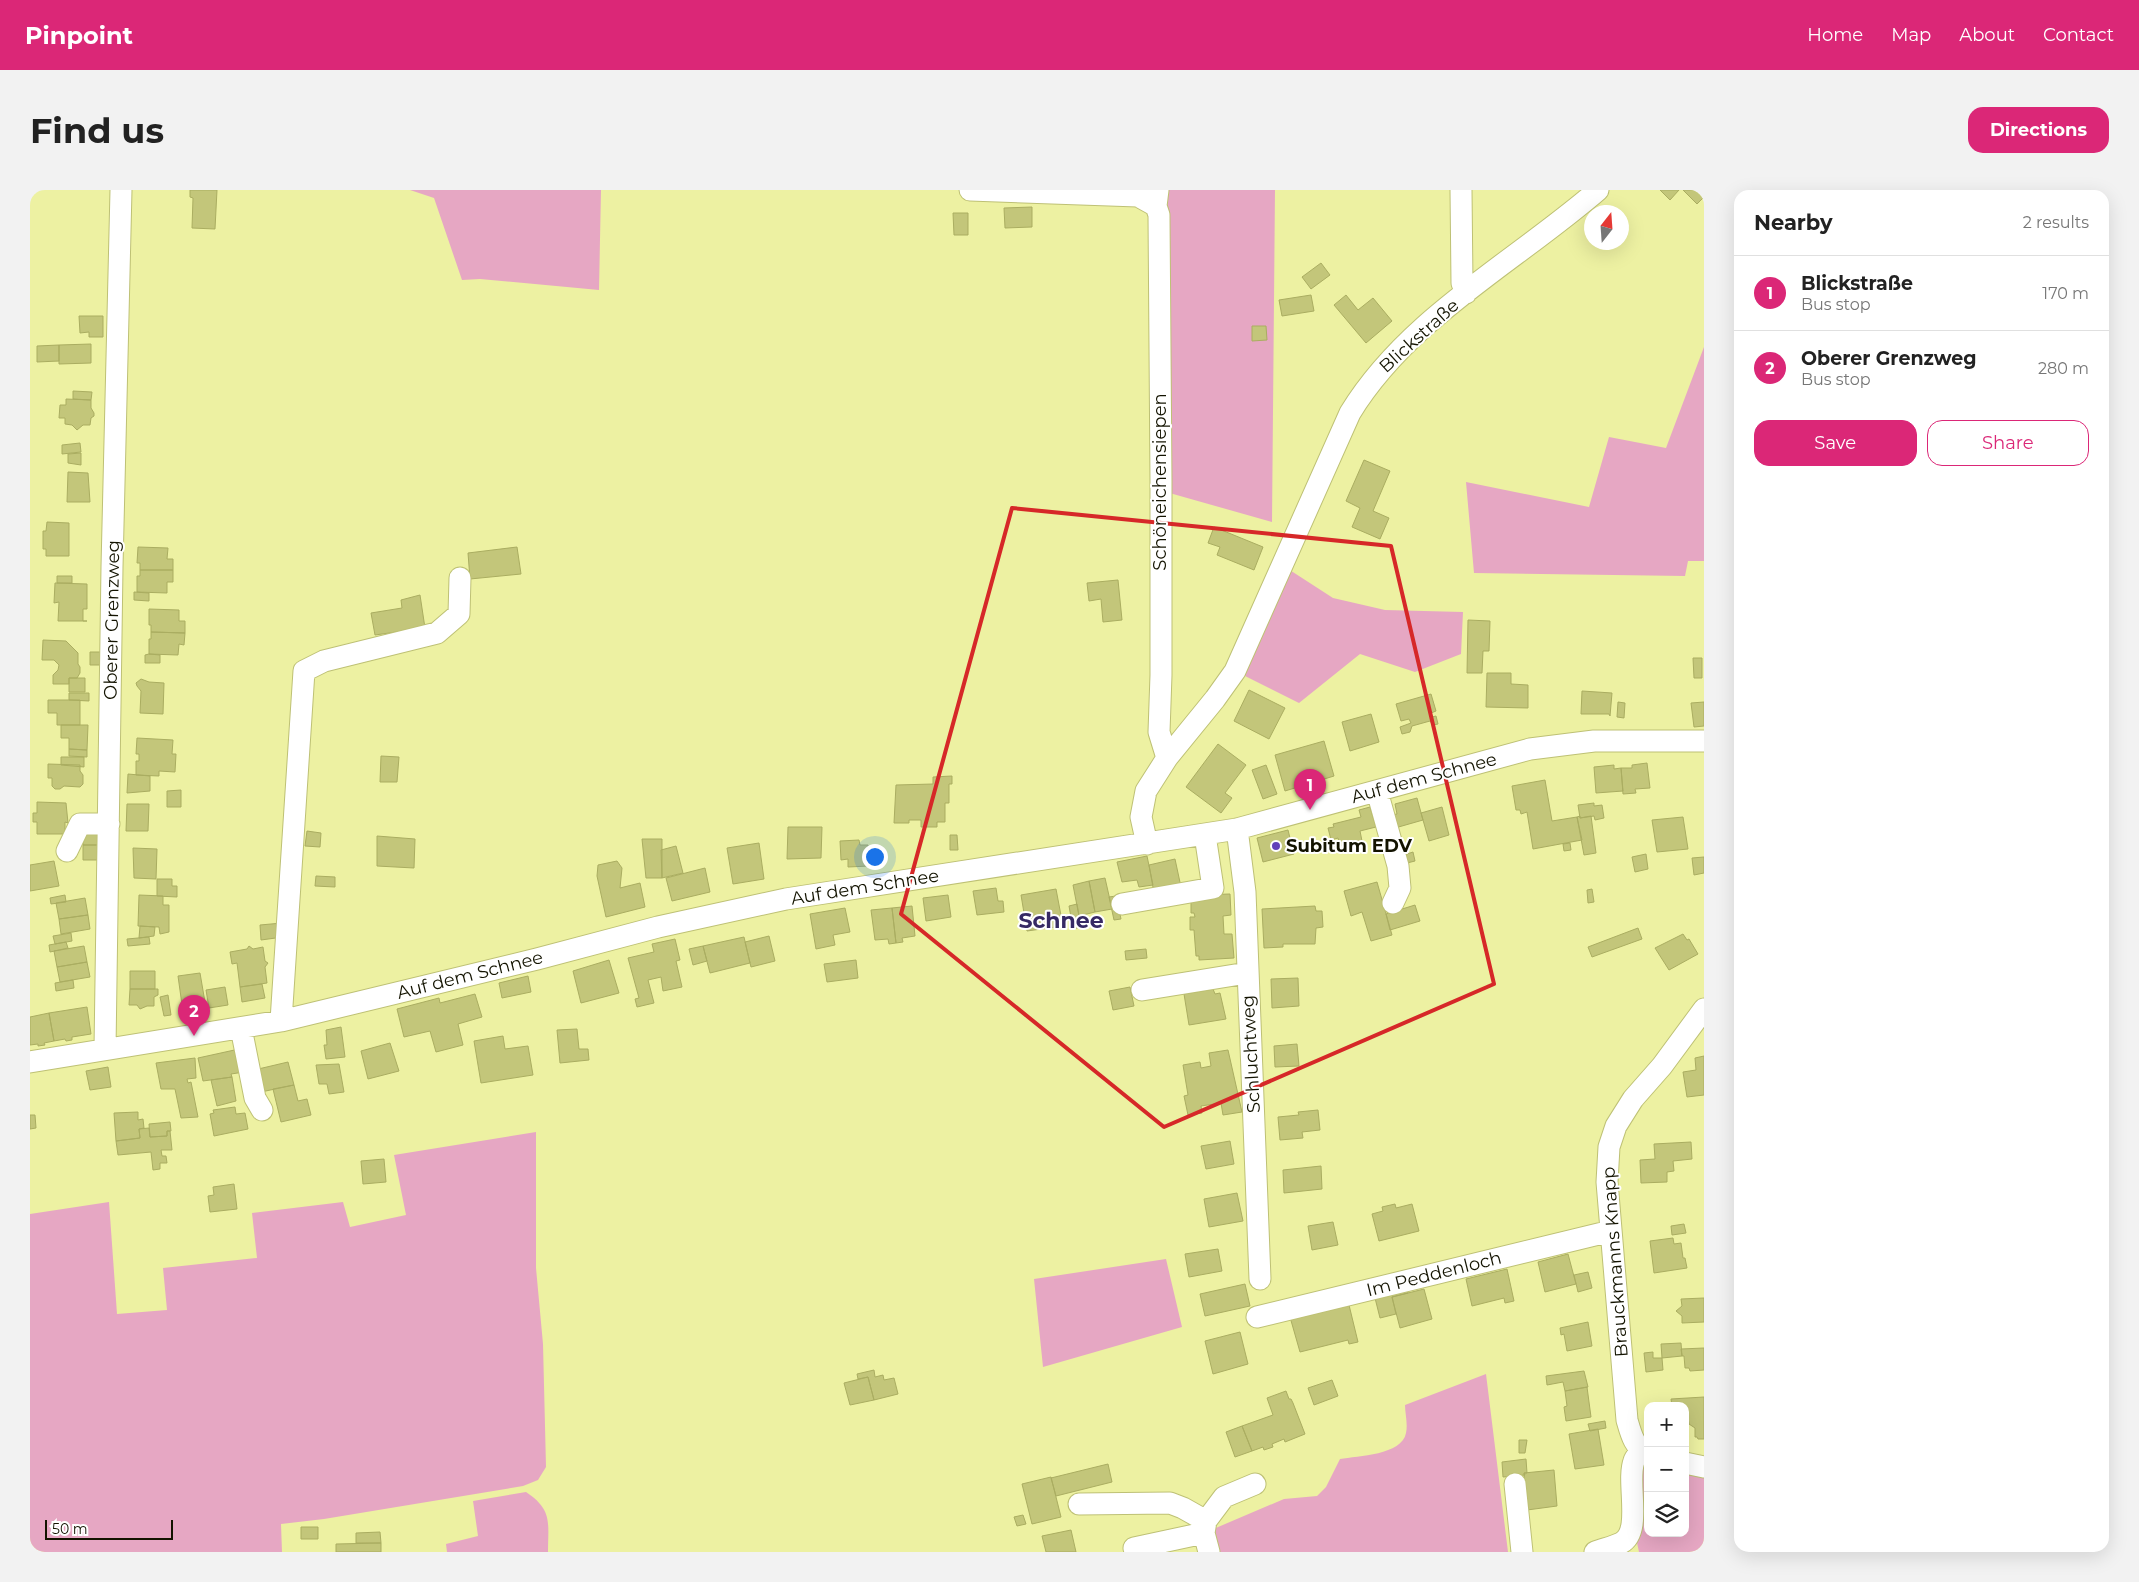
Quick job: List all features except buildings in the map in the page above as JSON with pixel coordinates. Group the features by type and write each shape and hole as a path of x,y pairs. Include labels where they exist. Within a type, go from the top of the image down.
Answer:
{"street":[{"name":"Oberer Grenzweg","path":"105,1049 121,190"},
{"name":"Schöneichensiepen","path":"970,190 1157,198 1159,214 1161,481 1161,675 1159,732 1167,758"},
{"path":"1461,190 1462,283 1466,294"},
{"name":"Blickstraße","path":"1147,844 1141,817 1142,802 1146,791 1167,758 1235,671 1350,413 1361,395 1402,346 1598,190"},
{"path":"281,1022 304,671 324,661 437,633 458,614 460,578"},
{"name":"Auf dem Schnee","path":"30,1062 281,1022 658,927 769,903 1205,836 1237,829 1530,749 1594,741 1704,741"},
{"path":"1377,791 1398,866 1400,888 1394,903"},
{"path":"67,851 80,824 108,824"},
{"name":"Schluchtweg","path":"1237,829 1244,892 1260,1279"},
{"path":"1122,904 1213,888 1205,836"},
{"path":"1142,990 1247,973"},
{"name":"Brauckmanns Knapp","path":"1644,1453 1632,1439 1627,1420 1607,1163 1612,1135 1620,1118 1633,1099 1662,1066 1704,1009"},
{"path":"241,1028 255,1098 262,1110"},
{"name":"Im Peddenloch","path":"1257,1317 1611,1231"},
{"path":"1595,1552 1623,1543 1629,1535 1633,1524 1631,1478 1634,1460 1644,1453"},
{"path":"1689,1464 1704,1466"},
{"path":"1206,1535 1224,1497 1255,1484"},
{"path":"1515,1484 1522,1552"},
{"path":"1079,1504 1170,1503 1183,1508 1206,1535"},
{"path":"1134,1548 1206,1535"}],"highlighted area":[{"path":"1012,508 1391,546 1494,984 1164,1127 901,914"}],"shaded area":[{"path":"410,190 601,190 599,290 480,279 462,280 434,198"},
{"path":"1165,190 1275,190 1272,522 1166,492"},
{"path":"1704,347 1704,561 1688,561 1685,576 1474,573 1466,482 1589,507 1609,437 1666,448"},
{"path":"1282,565 1333,598 1385,610 1463,612 1461,654 1415,672 1360,654 1299,703 1235,671"},
{"path":"536,1132 536,1268 543,1344 546,1467 538,1480 523,1486 324,1519 281,1524 282,1552 30,1552 30,1214 109,1202 117,1314 167,1310 163,1268 257,1258 252,1213 343,1202 350,1227 406,1215 394,1155"},
{"path":"1166,1259 1182,1327 1043,1367 1034,1279"},
{"path":"1486,1374 1508,1552 1209,1552 1204,1533 1284,1499 1317,1496 1326,1487 1340,1459 1388,1450 1397,1446 1403,1440 1407,1430 1405,1405"},
{"path":"1641,1451 1644,1453 1644,1537 1689,1537 1689,1464 1704,1467 1704,1552 1639,1552 1633,1524"},
{"path":"526,1492 545,1511 548,1525 548,1552 447,1552 446,1544 478,1536 473,1501"}],"place":[{"name":"Blickstraße","path":"1310,810"},
{"name":"Subitum EDV","path":"1276,846"},
{"name":"Oberer Grenzweg","path":"194,1036"}],"district":[{"name":"Schnee","path":"1061,920"}]}
